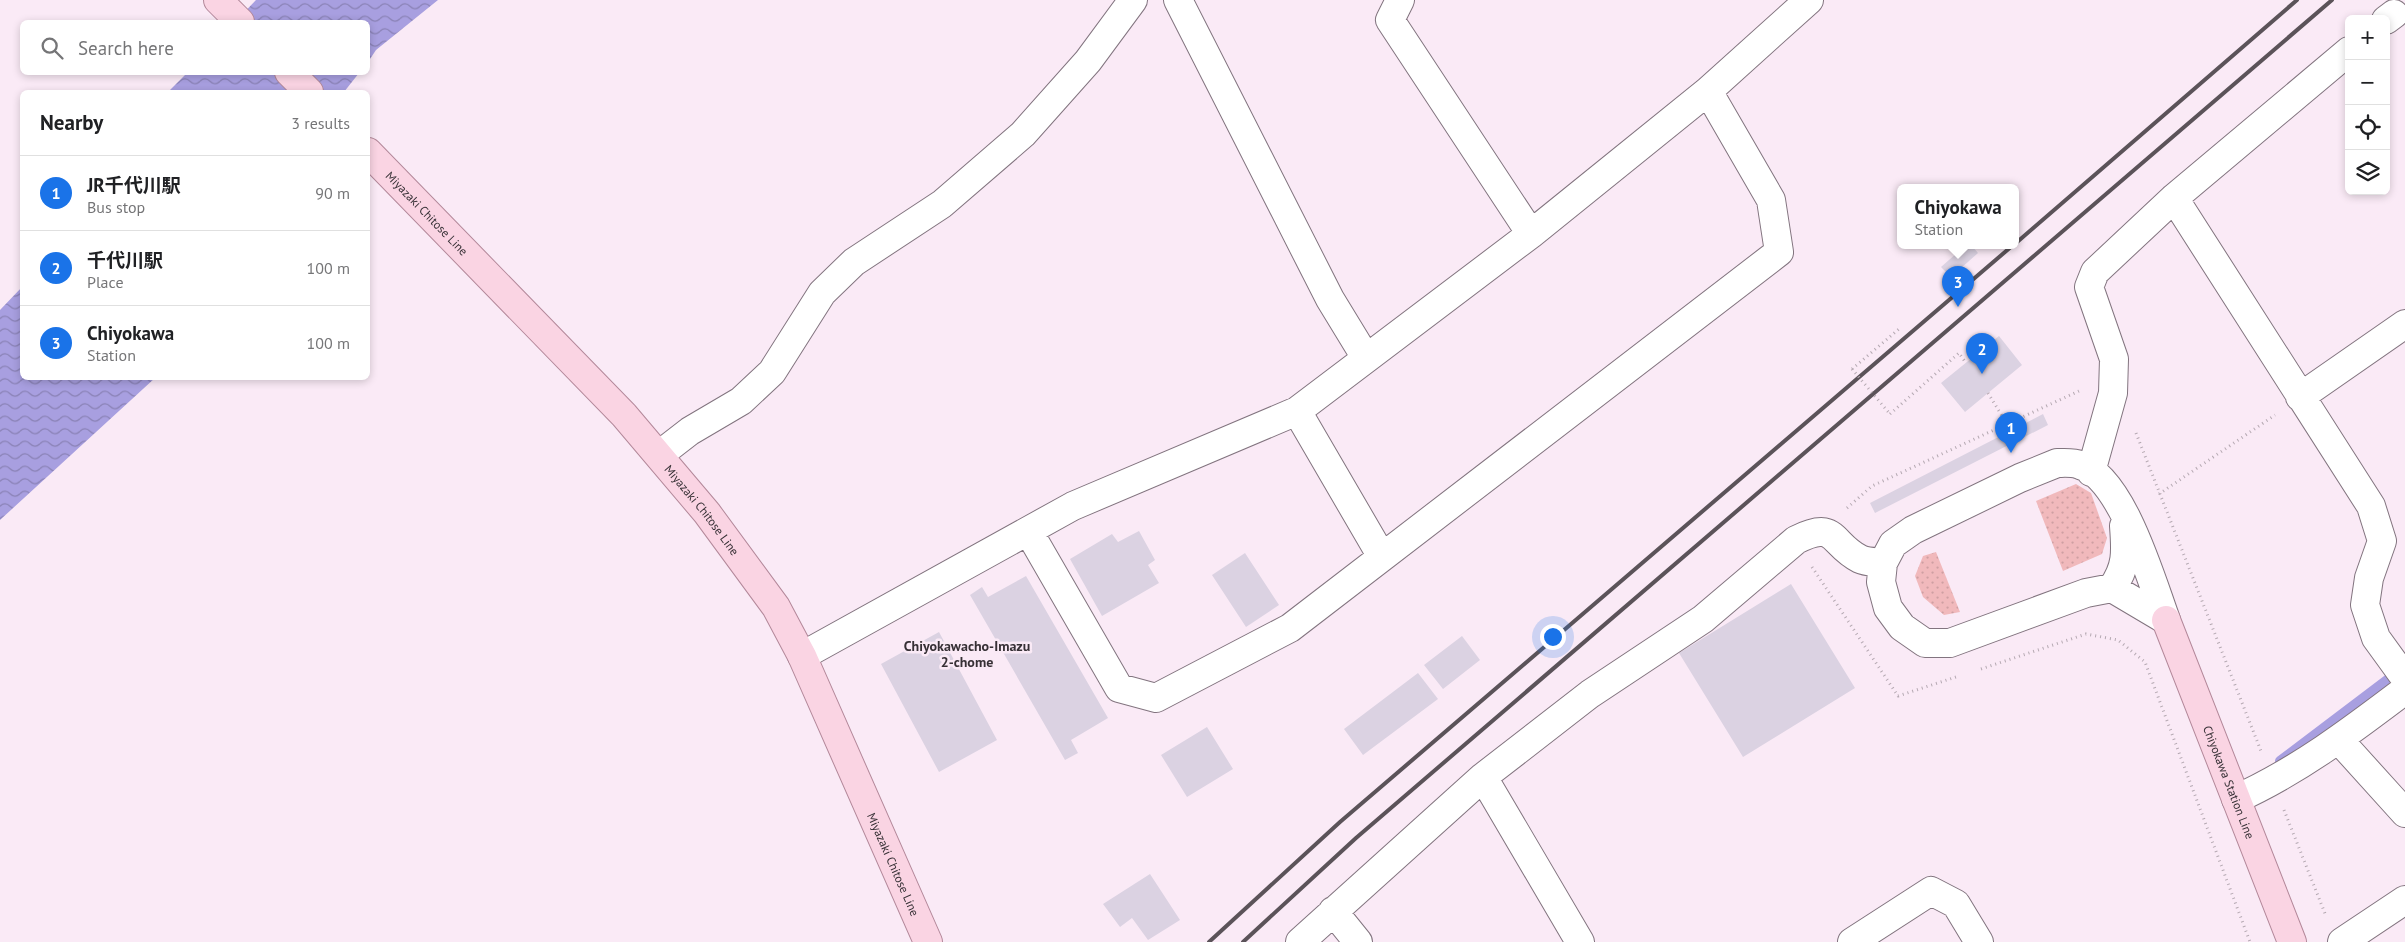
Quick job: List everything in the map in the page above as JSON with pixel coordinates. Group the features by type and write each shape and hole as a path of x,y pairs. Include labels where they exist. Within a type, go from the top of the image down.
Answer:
{"main road":[{"path":"218,0 238,20"},
{"path":"292,75 307,90"},
{"name":"Miyazaki Chitose Line","path":"370,154 624,415 707,513 776,607 802,656 928,942"},
{"name":"Chiyokawa Station Line","path":"2166,620 2292,942"}],"street":[{"path":"659,455 690,431 741,401 772,372 822,293 854,262 942,204 1023,134 1088,61 1134,0"},
{"path":"1178,0 1330,299 1366,358"},
{"path":"1400,0 1390,20 1531,234"},
{"path":"802,656 1073,506 1297,411 1531,234 1708,91 1809,0"},
{"path":"2091,472 2113,393 2114,359 2089,287 2095,272 2174,198 2345,54"},
{"path":"1029,532 1119,688 1156,698 1290,628 1779,252 1771,200 1708,91"},
{"path":"2174,198 2371,506 2382,540 2369,578 2365,605 2376,638 2405,678"},
{"path":"2300,397 2405,324"},
{"path":"1297,411 1382,557"},
{"path":"2057,463 2081,464 2100,477 2123,507 2166,620 2112,588 2086,593 1950,643 1926,643 1902,627 1888,608 1881,582 1883,563 1893,544 1913,530 2020,478 2057,463"},
{"path":"2112,588 2122,574 2124,557 2123,507"},
{"path":"1300,942 1483,777 1590,694 1703,619 1796,540 1813,531 1828,532 1860,559 1883,563"},
{"path":"2236,799 2273,782 2339,740 2405,690"},
{"path":"2339,740 2405,813"},
{"path":"1483,777 1580,942"},
{"path":"1852,942 1931,891 1956,904 1979,942"},
{"path":"2342,942 2405,900"},
{"path":"1333,911 1358,942"}],"path":[{"path":"1898,329 1852,368 1890,414 1959,353 1966,363"},
{"path":"1988,393 2007,424"},
{"path":"2160,494 2300,397"},
{"path":"1809,563 1898,696 1963,674"},
{"path":"1973,671 2086,634 2118,640 2145,662 2250,942"}],"shaded area":[{"path":"2076,484 2091,493 2107,538 2102,554 2063,571 2036,501"},
{"path":"1936,552 1960,612 1944,615 1923,597 1915,576 1923,556"}],"water":[{"path":"256,0 438,0 376,50 370,59 370,20 237,20"},
{"path":"185,75 357,75 346,90 170,90"},
{"path":"20,289 20,380 153,380 0,520 0,310"}],"building":[{"path":"1962,249 1975,249 1978,253 1951,277 1941,267"},
{"path":"1999,336 2022,365 1965,412 1941,383"},
{"path":"2043,414 2048,425 1875,513 1870,503"},
{"path":"1139,531 1155,560 1148,565 1159,583 1102,616 1070,559 1112,534 1118,542"},
{"path":"1245,553 1279,605 1246,627 1212,575"},
{"path":"1026,576 1108,718 1071,740 1078,753 1065,760 970,595 982,587 988,597"},
{"path":"1791,584 1855,688 1743,757 1679,653"},
{"path":"939,632 997,740 939,772 881,664"},
{"path":"1462,636 1480,660 1443,689 1424,665"},
{"path":"1418,673 1438,699 1363,755 1344,729"},
{"path":"1207,727 1233,769 1187,797 1161,755"},
{"path":"1150,874 1180,920 1148,940 1132,918 1120,927 1103,904"}],"waterway":[{"path":"2280,761 2399,671"}],"railway":[{"path":"2019,240 2297,0"},
{"path":"1243,942 1356,838 2332,0"},
{"path":"1209,942 1340,822 2008,249"}],"place":[{"name":"Chiyokawa","path":"1958,307"},
{"name":"千代川駅","path":"1982,374"},
{"name":"JR千代川駅","path":"2011,453"}],"district":[{"name":"Chiyokawacho-Imazu 2-chome","path":"967,654"}]}
